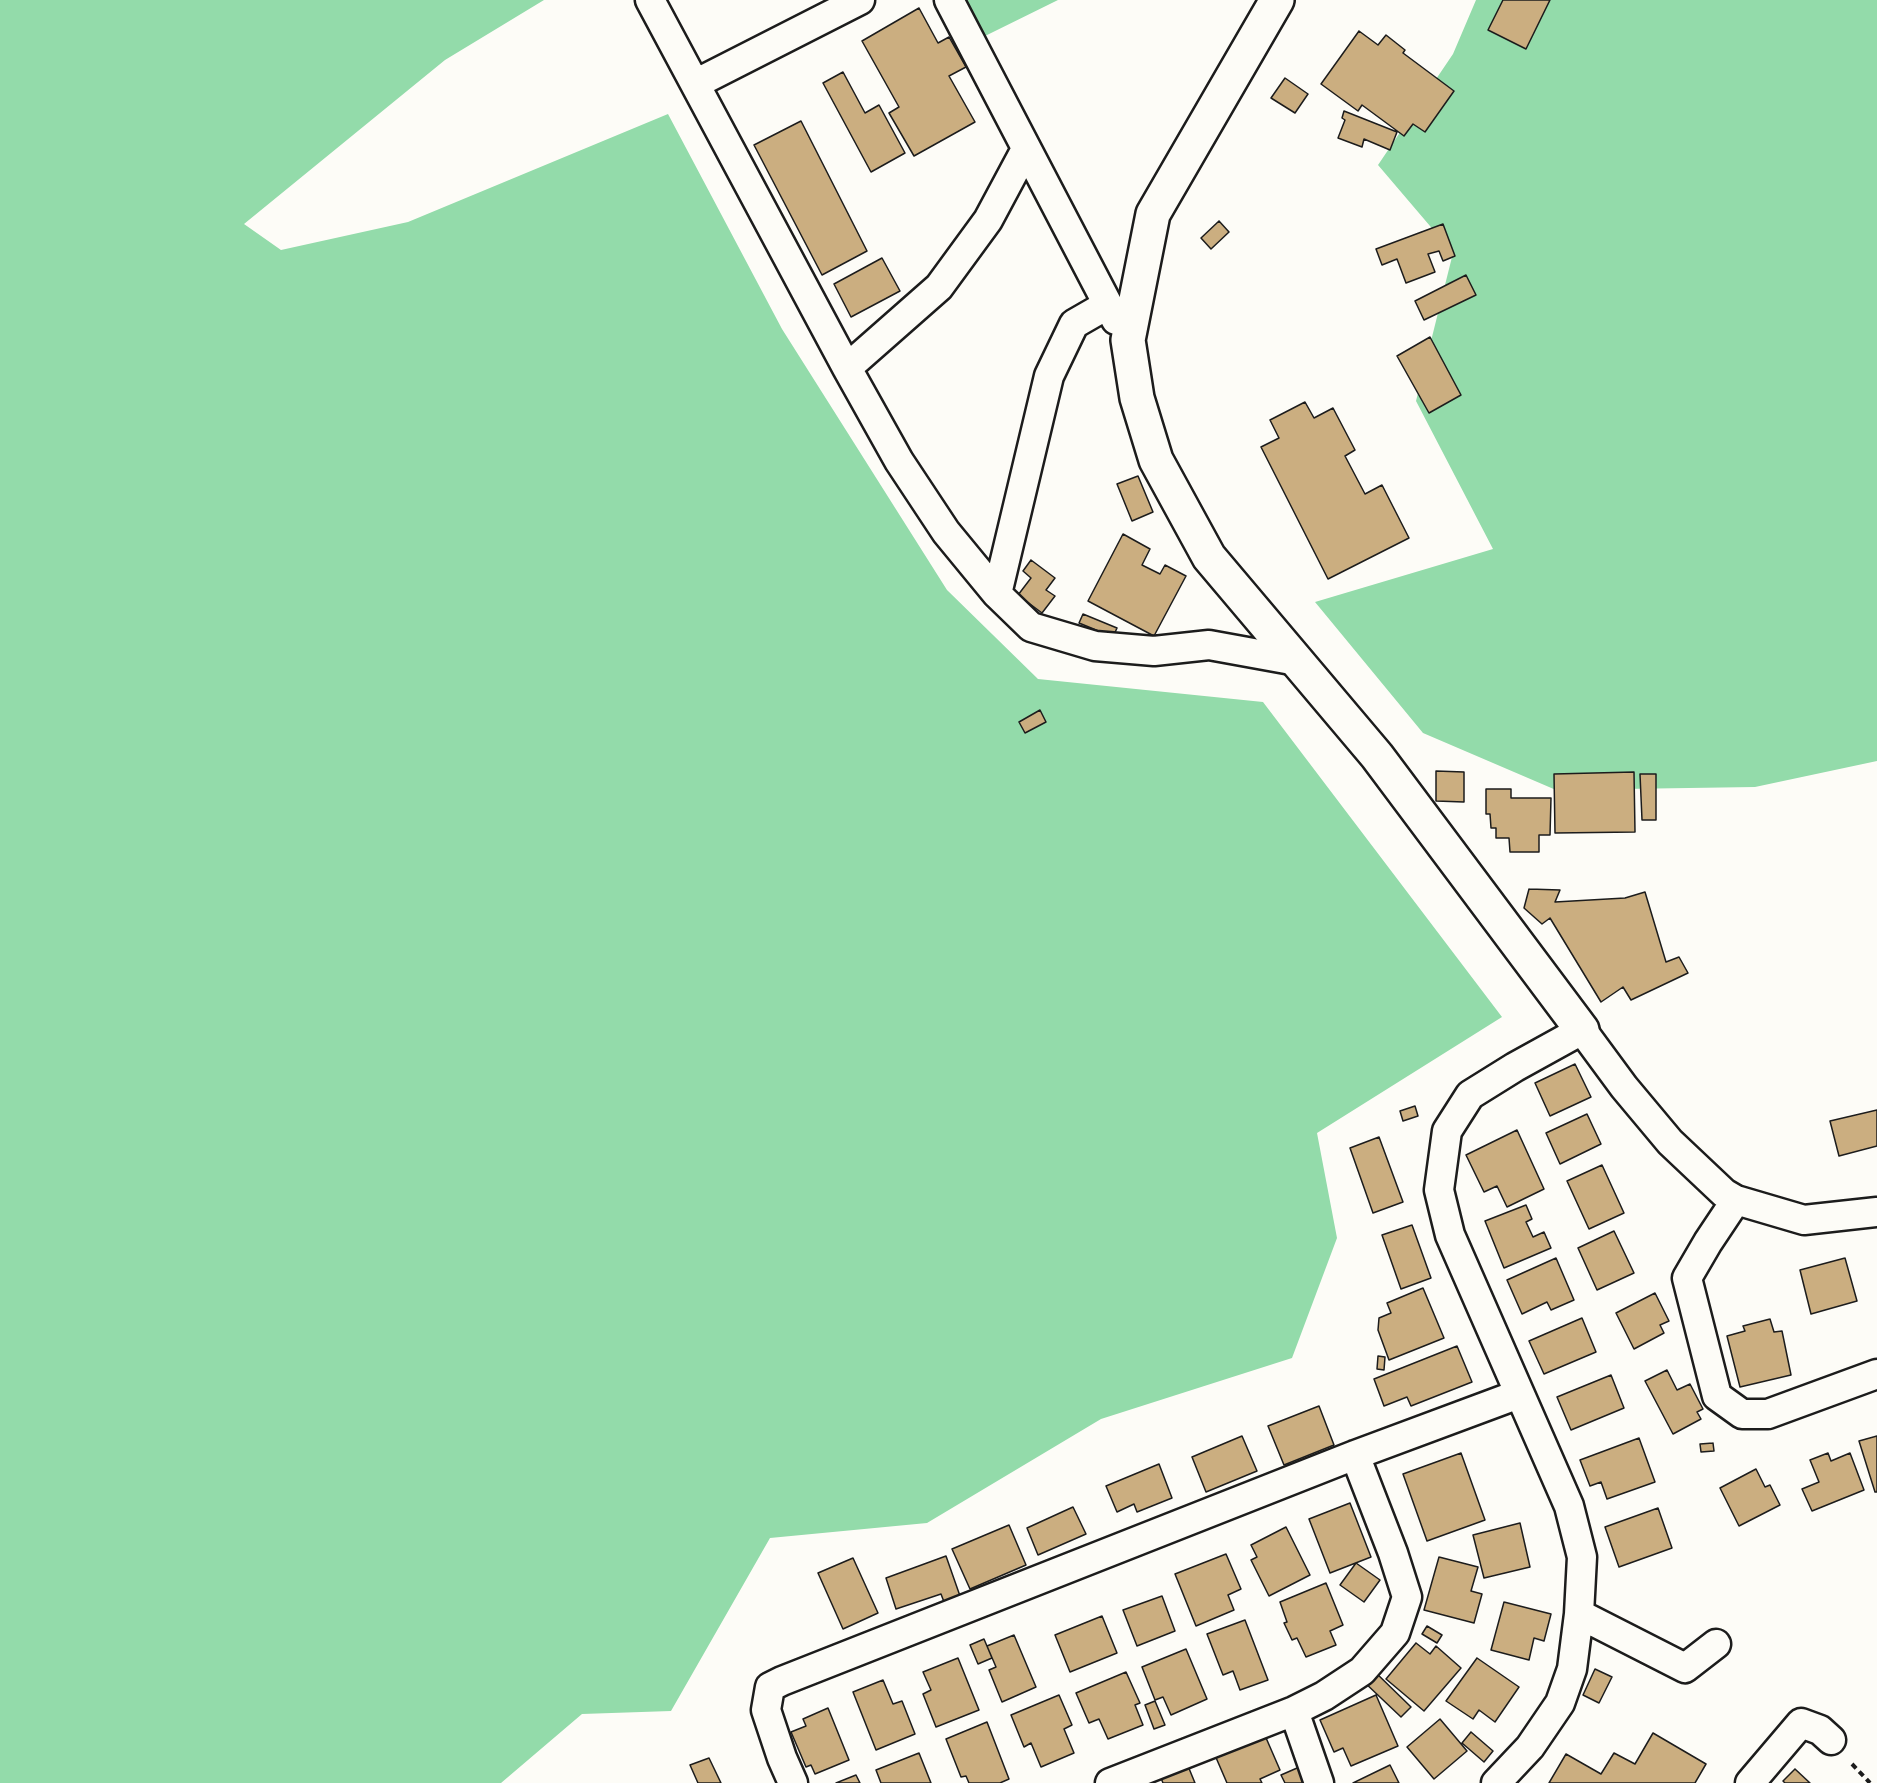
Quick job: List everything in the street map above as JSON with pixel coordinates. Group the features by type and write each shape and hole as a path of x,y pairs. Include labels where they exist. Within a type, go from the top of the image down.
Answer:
{"street":[{"path":"650,0 899,461 946,532 997,594 1031,627 1095,646 1155,651 1209,645 1297,661"},
{"path":"695,84 860,0"},
{"path":"949,0 1107,305 1128,340"},
{"path":"1277,0 1153,214 1128,340 1137,398 1156,460 1209,557 1377,756 1624,1087 1670,1142 1724,1193 1736,1200 1804,1220 1877,1212"},
{"path":"847,368 939,287 988,220 1026,149"},
{"path":"997,594 1049,376 1074,324 1107,305"},
{"path":"1496,1783 1530,1747 1560,1703 1572,1669 1579,1614 1582,1557 1569,1506 1450,1235 1439,1190 1447,1131 1470,1095 1582,1030"},
{"path":"1736,1200 1687,1278 1717,1396 1742,1414 1768,1414 1877,1374"},
{"path":"793,1783 766,1710 770,1687 1355,1455 1519,1394"},
{"path":"1110,1783 1294,1711 1362,1671 1395,1633 1407,1597 1393,1553 1355,1455"},
{"path":"1579,1614 1685,1668 1716,1644"},
{"path":"1294,1711 1319,1783"},
{"path":"1750,1783 1801,1723 1820,1730 1830,1740"}],"green space":[{"path":"0,0 544,0 445,60 244,224 281,250 408,222 668,114 782,329 947,590 1038,679 1263,702 1502,1017 1317,1133 1337,1238 1292,1358 1101,1419 927,1523 770,1538 671,1711 582,1714 501,1783 0,1783"},
{"path":"965,0 1058,0 983,37"},
{"path":"1476,0 1877,0 1877,761 1755,787 1556,790 1423,733 1315,602 1493,549 1416,401 1453,253 1378,165 1453,54"}],"building":[{"path":"1503,0 1550,0 1526,49 1488,30"},
{"path":"919,8 938,43 949,37 966,67 949,76 975,122 914,156 889,113 899,107 862,41"},
{"path":"1359,31 1378,45 1386,35 1405,50 1403,53 1454,91 1425,132 1413,124 1404,136 1362,105 1358,111 1321,84"},
{"path":"843,72 865,113 879,105 905,153 871,172 823,83"},
{"path":"1285,78 1308,94 1295,113 1271,98"},
{"path":"1344,111 1397,132 1390,150 1364,139 1362,147 1338,138 1345,120 1342,118"},
{"path":"801,121 867,251 822,275 754,145"},
{"path":"1219,221 1229,232 1211,249 1201,238"},
{"path":"1443,224 1455,256 1443,261 1439,251 1428,254 1435,272 1406,283 1397,259 1382,265 1376,249"},
{"path":"882,258 900,291 851,317 834,284"},
{"path":"1466,275 1476,295 1424,320 1415,301"},
{"path":"1430,337 1461,395 1429,413 1397,356"},
{"path":"1305,402 1314,418 1333,408 1355,450 1345,456 1365,494 1382,485 1409,538 1328,579 1261,447 1279,438 1270,420"},
{"path":"1138,476 1153,512 1132,521 1117,484"},
{"path":"1123,534 1150,549 1142,565 1160,574 1165,565 1186,576 1154,636 1088,601"},
{"path":"1031,560 1055,578 1046,590 1055,596 1042,613 1018,595 1031,578 1023,571"},
{"path":"1083,614 1117,628 1113,637 1079,623"},
{"path":"1040,710 1046,722 1025,733 1019,722"},
{"path":"1436,771 1464,772 1464,802 1436,801"},
{"path":"1634,772 1635,832 1555,833 1554,774"},
{"path":"1640,774 1656,774 1656,820 1642,820"},
{"path":"1486,789 1511,789 1511,798 1551,798 1550,835 1539,835 1539,852 1510,852 1509,838 1496,838 1496,828 1491,828 1490,814 1486,814"},
{"path":"1529,889 1560,890 1555,902 1625,898 1645,892 1666,962 1679,957 1688,973 1631,1000 1623,987 1601,1002 1550,918 1542,924 1524,908"},
{"path":"1575,1064 1591,1097 1550,1116 1535,1083"},
{"path":"1415,1106 1418,1116 1403,1121 1400,1111"},
{"path":"1877,1110 1877,1146 1839,1156 1830,1121"},
{"path":"1587,1114 1601,1144 1560,1164 1546,1133"},
{"path":"1517,1130 1544,1189 1507,1207 1497,1186 1484,1192 1466,1155"},
{"path":"1379,1137 1403,1202 1373,1213 1350,1148"},
{"path":"1602,1165 1624,1213 1589,1229 1567,1181"},
{"path":"1526,1205 1532,1219 1526,1222 1533,1237 1544,1232 1551,1248 1504,1268 1485,1221"},
{"path":"1412,1225 1431,1278 1401,1289 1382,1235"},
{"path":"1614,1231 1634,1273 1597,1290 1578,1248"},
{"path":"1556,1258 1574,1300 1551,1310 1547,1302 1522,1314 1507,1280"},
{"path":"1845,1258 1857,1301 1811,1314 1800,1270"},
{"path":"1423,1288 1444,1338 1389,1360 1378,1330 1379,1318 1391,1313 1387,1303"},
{"path":"1655,1293 1669,1321 1660,1325 1664,1333 1634,1349 1616,1313"},
{"path":"1582,1318 1596,1352 1544,1374 1529,1341"},
{"path":"1770,1319 1774,1332 1782,1331 1791,1375 1740,1387 1727,1336 1745,1331 1743,1326"},
{"path":"1457,1346 1472,1382 1411,1406 1407,1397 1384,1406 1374,1379"},
{"path":"1378,1356 1385,1357 1384,1370 1377,1369"},
{"path":"1667,1370 1677,1390 1690,1384 1703,1409 1697,1412 1701,1419 1673,1434 1645,1381"},
{"path":"1611,1375 1624,1408 1571,1430 1557,1397"},
{"path":"1319,1406 1334,1445 1284,1465 1268,1426"},
{"path":"1242,1436 1257,1471 1206,1492 1192,1457"},
{"path":"1877,1436 1877,1492 1875,1492 1859,1441"},
{"path":"1639,1438 1655,1482 1607,1499 1601,1482 1590,1486 1580,1460"},
{"path":"1713,1443 1714,1451 1701,1452 1700,1444"},
{"path":"1461,1453 1485,1520 1427,1541 1403,1474"},
{"path":"1828,1453 1831,1461 1850,1453 1864,1490 1812,1511 1802,1489 1819,1482 1810,1460"},
{"path":"1159,1464 1172,1498 1137,1512 1134,1504 1117,1512 1106,1486"},
{"path":"1756,1469 1765,1487 1770,1485 1780,1505 1739,1526 1720,1488"},
{"path":"1350,1503 1371,1557 1330,1573 1309,1519"},
{"path":"1073,1507 1086,1534 1038,1555 1027,1528"},
{"path":"1658,1508 1672,1548 1619,1567 1605,1527"},
{"path":"1520,1523 1530,1567 1484,1578 1473,1535"},
{"path":"1009,1525 1026,1565 970,1589 952,1549"},
{"path":"1286,1527 1310,1575 1269,1596 1251,1560 1257,1557 1251,1545"},
{"path":"1226,1554 1241,1589 1228,1595 1234,1610 1196,1626 1175,1574"},
{"path":"946,1556 960,1596 944,1602 941,1594 896,1609 886,1578"},
{"path":"1439,1557 1478,1567 1471,1591 1482,1594 1474,1623 1424,1610"},
{"path":"853,1558 878,1613 843,1629 818,1573"},
{"path":"1356,1563 1380,1580 1364,1602 1340,1585"},
{"path":"1326,1583 1343,1625 1330,1631 1336,1645 1306,1657 1297,1638 1292,1640 1284,1623 1287,1622 1280,1602"},
{"path":"1162,1596 1175,1631 1137,1646 1123,1610"},
{"path":"1504,1602 1551,1614 1544,1641 1534,1638 1529,1660 1491,1650"},
{"path":"1102,1616 1117,1653 1070,1672 1055,1635"},
{"path":"1245,1620 1268,1680 1240,1690 1233,1671 1223,1675 1207,1634"},
{"path":"1427,1626 1442,1635 1437,1643 1422,1634"},
{"path":"1014,1635 1036,1687 1002,1702 989,1670 996,1667 987,1646"},
{"path":"984,1639 992,1658 978,1664 970,1645"},
{"path":"1416,1643 1430,1654 1436,1646 1461,1668 1424,1711 1386,1679"},
{"path":"1186,1649 1207,1699 1171,1715 1163,1697 1155,1700 1142,1667"},
{"path":"958,1658 979,1710 936,1727 923,1694 931,1690 923,1672"},
{"path":"1477,1658 1519,1687 1495,1722 1479,1710 1473,1719 1446,1701"},
{"path":"1372,1669 1411,1707 1401,1717 1362,1680"},
{"path":"1595,1669 1612,1677 1599,1703 1583,1695"},
{"path":"1126,1672 1140,1703 1135,1705 1143,1725 1108,1739 1099,1719 1089,1723 1076,1693"},
{"path":"883,1680 893,1704 902,1701 915,1734 876,1750 853,1692"},
{"path":"1059,1695 1072,1725 1064,1729 1074,1753 1041,1767 1031,1743 1024,1747 1011,1715"},
{"path":"1376,1695 1398,1746 1351,1766 1343,1748 1334,1752 1320,1720"},
{"path":"1155,1701 1165,1725 1154,1729 1145,1705"},
{"path":"828,1708 849,1760 815,1774 811,1765 806,1767 791,1732 806,1726 803,1719"},
{"path":"1440,1719 1467,1751 1434,1779 1407,1747"},
{"path":"987,1722 1009,1779 1000,1783 969,1783 966,1776 961,1777 946,1739"},
{"path":"1260,1724 1280,1770 1260,1779 1262,1783 1227,1783 1211,1746"},
{"path":"1471,1732 1493,1751 1484,1762 1462,1743"},
{"path":"1653,1733 1706,1764 1695,1783 1549,1783 1566,1754 1601,1774 1614,1753 1635,1764"},
{"path":"919,1753 931,1783 881,1783 876,1770"},
{"path":"709,1758 721,1783 698,1783 690,1765"},
{"path":"1304,1765 1310,1780 1302,1783 1285,1783 1281,1775"},
{"path":"1390,1765 1399,1783 1353,1783"},
{"path":"1188,1766 1195,1783 1163,1783 1161,1778"},
{"path":"1795,1769 1810,1783 1785,1783 1783,1781"},
{"path":"856,1775 860,1783 836,1783"}]}
